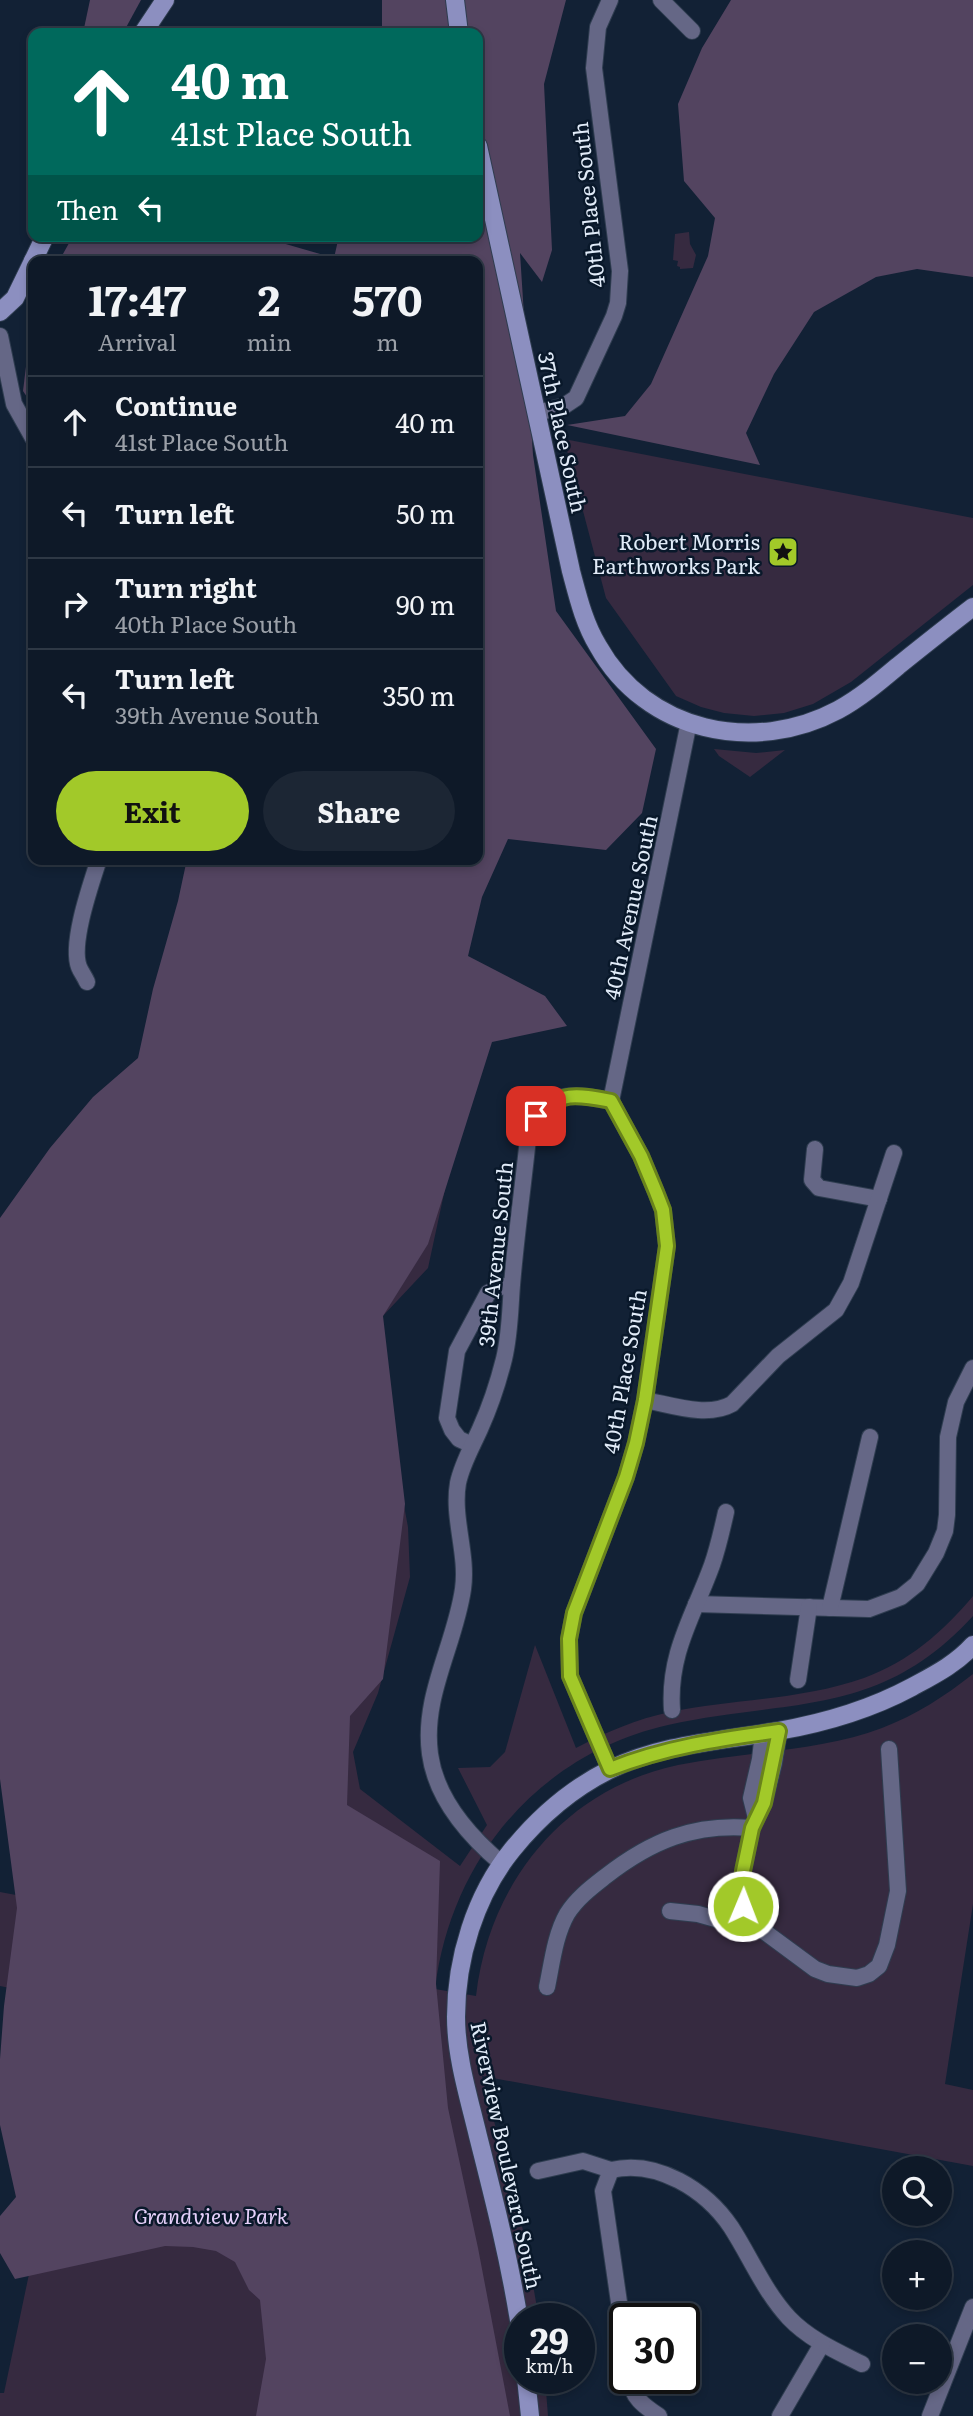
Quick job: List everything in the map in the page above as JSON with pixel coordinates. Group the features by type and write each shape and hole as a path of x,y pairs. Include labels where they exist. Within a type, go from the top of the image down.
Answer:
{"street":[{"path":"146,28 165,0"},
{"path":"455,0 458,28"},
{"name":"40th Place South","path":"537,412 564,406 576,398 618,303 620,271 594,68 598,27 610,0"},
{"path":"661,0 692,30"},
{"name":"37th Place South","path":"483,169 571,571 584,617 598,647 615,671 635,691 689,722"},
{"path":"0,312 15,298 28,271"},
{"path":"0,336 15,404 28,429"},
{"path":"689,722 717,730 756,734 791,728 825,716 874,686 973,607"},
{"name":"40th Avenue South","path":"611,1101 689,722"},
{"path":"87,982 78,965 77,949 83,912 97,865"},
{"name":"39th Avenue South","path":"501,1863 473,1838 447,1802 434,1774 428,1736 434,1690 463,1590 457,1487 461,1468 492,1396 509,1336 528,1138 536,1116 555,1100 578,1094 611,1101"},
{"name":"40th Place South","path":"610,1769 570,1676 569,1639 574,1613 626,1477 645,1400 666,1261 663,1210 641,1156 611,1101"},
{"path":"816,1149 812,1181 819,1188 879,1199"},
{"path":"645,1400 708,1411 724,1409 778,1356 836,1310 851,1283 894,1153"},
{"path":"472,1446 459,1438 447,1418 457,1351 488,1293 502,1286 512,1287"},
{"path":"696,1604 869,1609 901,1597 916,1584 936,1553 944,1531 948,1437 956,1402 973,1368"},
{"path":"830,1608 870,1437"},
{"path":"672,1710 670,1690 676,1657 720,1542 726,1512"},
{"path":"798,1680 809,1607"},
{"name":"Riverview Boulevard South","path":"515,2303 502,2233 462,2067 456,2019 458,1981 468,1936 484,1893 501,1863 544,1815 576,1790 610,1769 680,1747 771,1732 819,1721 886,1700 937,1674 963,1656 973,1645"},
{"path":"771,1732 760,1759 751,1798 754,1823 743,1887 743,1906 750,1921 815,1969 828,1974 857,1978 869,1974 879,1966 887,1945 898,1891 889,1749"},
{"path":"547,1987 558,1938 567,1914 587,1890 642,1850 668,1838 754,1823"},
{"path":"670,1911 698,1914 737,1924 750,1921"},
{"path":"538,2171 583,2161 611,2170 624,2167 658,2171 680,2182 702,2197 729,2225 765,2289 805,2333 862,2364"},
{"path":"611,2170 603,2191 619,2303"},
{"path":"930,2416 973,2307"},
{"path":"779,2416 822,2344"},
{"path":"528,2394 530,2416"},
{"path":"637,2394 645,2406 659,2416"}],"green space":[{"path":"90,0 141,0 126,28 84,28"},
{"name":"Grandview Park","path":"382,0 566,0 544,84 552,250 542,282 520,253 533,455 556,611 656,749 642,813 606,850 508,839 482,897 468,956 545,996 567,1026 492,1042 428,1244 383,1316 405,1504 383,1679 350,1716 347,1805 440,1861 436,1984 448,2108 510,2416 256,2416 266,2359 260,2300 249,2290 235,2262 216,2251 165,2246 15,2279 0,2253 0,2216 16,2197 0,2125 0,2059 17,1908 0,1779 0,1218 50,1148 93,1097 138,1058 186,865 483,865 483,256 334,256 338,242 483,242 483,28 382,28"},
{"path":"731,0 973,0 973,277 917,269 876,277 814,312 774,374 746,433 760,465 567,425 625,416 651,384 708,256 715,218 684,181 678,104 702,48"},
{"path":"689,232 690,244 696,255 693,268 680,269 677,266 678,261 673,260 675,234"},
{"path":"70,242 279,242 327,256 62,256"},
{"path":"28,350 28,398 23,391"},
{"name":"Robert Morris Earthworks Park","path":"564,439 973,518 973,585 851,682 813,704 784,713 754,716 701,707 676,696 606,598"},
{"path":"714,749 756,753 785,750 750,777 719,756"},
{"name":"Grandview Park","path":"476,1045 428,1268 381,1318 385,1402 408,1527 410,1577 378,1693 353,1752 360,1789 460,1866 487,1825 458,1768 490,1767 505,1752 535,1645 576,1748 622,1727 658,1715 817,1691 864,1678 910,1655 950,1622 973,1596 973,1616 938,1649 903,1673 867,1689 793,1706 668,1725 622,1739 579,1760 542,1787 509,1819 482,1856 460,1897 444,1942 435,1989 476,1996 484,1955 497,1916 516,1880 539,1847 567,1819 600,1795 637,1777 678,1765 807,1747 858,1736 907,1717 973,1674 973,1904 945,2084 973,2090 973,2166 952,2162 952,2156 918,2156 482,2076 524,2234 536,2303 504,2303 504,2394 546,2394 548,2416 0,2416 0,2393 4,2393 86,2003 0,1986 0,1892 32,1898"}],"place":[{"name":"Robert Morris Earthworks Park","path":"783,552"}],"route":[{"path":"536,1116 555,1100 578,1094 611,1101 641,1156 663,1210 667,1246 642,1417 626,1477 574,1613 569,1639 570,1676 577,1698 610,1769 657,1752 691,1744 779,1731 764,1803 752,1828 743,1871 743,1906"}]}
